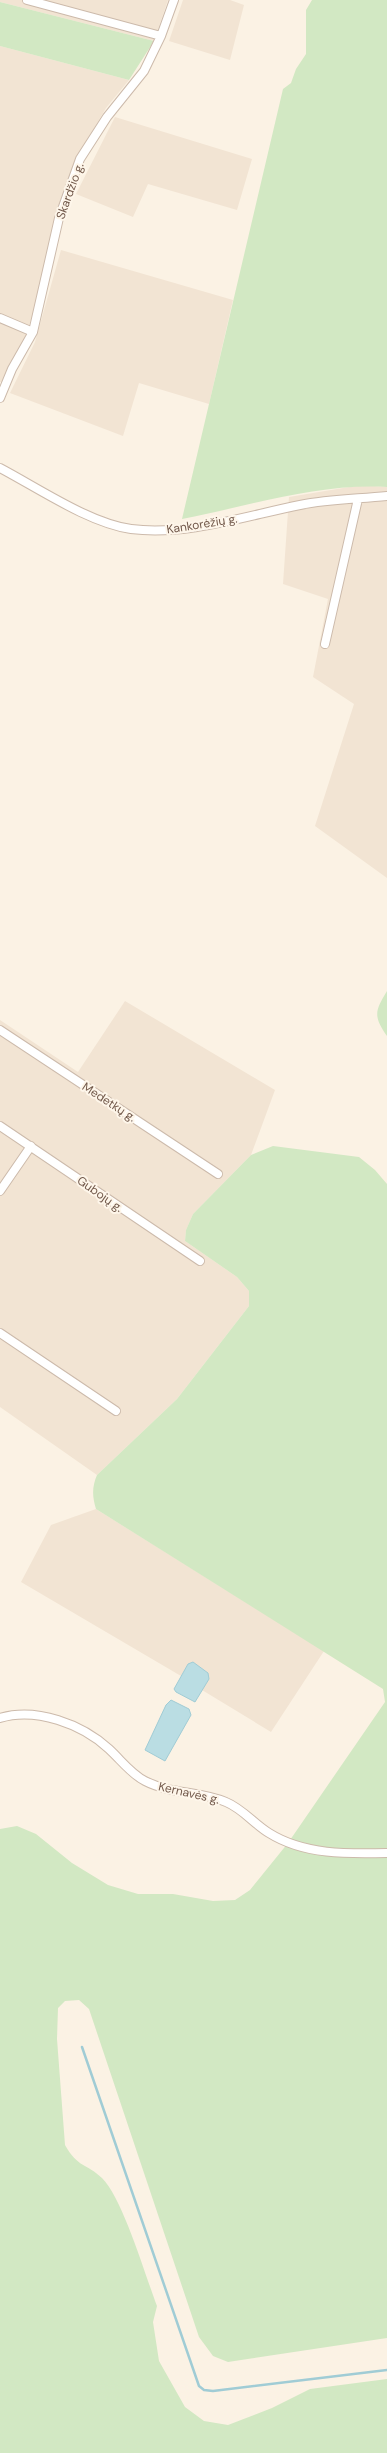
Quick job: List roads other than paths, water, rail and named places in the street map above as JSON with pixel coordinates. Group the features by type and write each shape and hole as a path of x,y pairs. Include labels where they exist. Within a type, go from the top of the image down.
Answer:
{"street":[{"path":"27,0 161,36"},
{"name":"Skardžio g.","path":"0,398 12,369 33,332 59,218 80,159 108,117 144,71 161,36 174,0"},
{"path":"0,318 33,332"},
{"name":"Kankorėžių g.","path":"0,468 96,519 130,529 165,530 217,523 302,505 387,496"},
{"path":"325,644 358,499"},
{"name":"Medetkų g.","path":"0,1030 218,1174"},
{"name":"Gubojų g.","path":"0,1126 200,1261"},
{"path":"0,1191 31,1146"},
{"path":"0,1333 116,1411"},
{"name":"Kernavės g.","path":"0,1718 29,1714 69,1725 108,1748 134,1774 146,1782 226,1801 268,1833 300,1846 347,1854 387,1853"}],"water":[{"path":"193,1662 208,1673 209,1679 195,1702 174,1689 188,1664"},
{"path":"171,1700 189,1709 191,1715 165,1761 145,1750 166,1705"}],"waterway":[{"path":"82,2047 199,2386 204,2390 213,2391 387,2370"}]}
